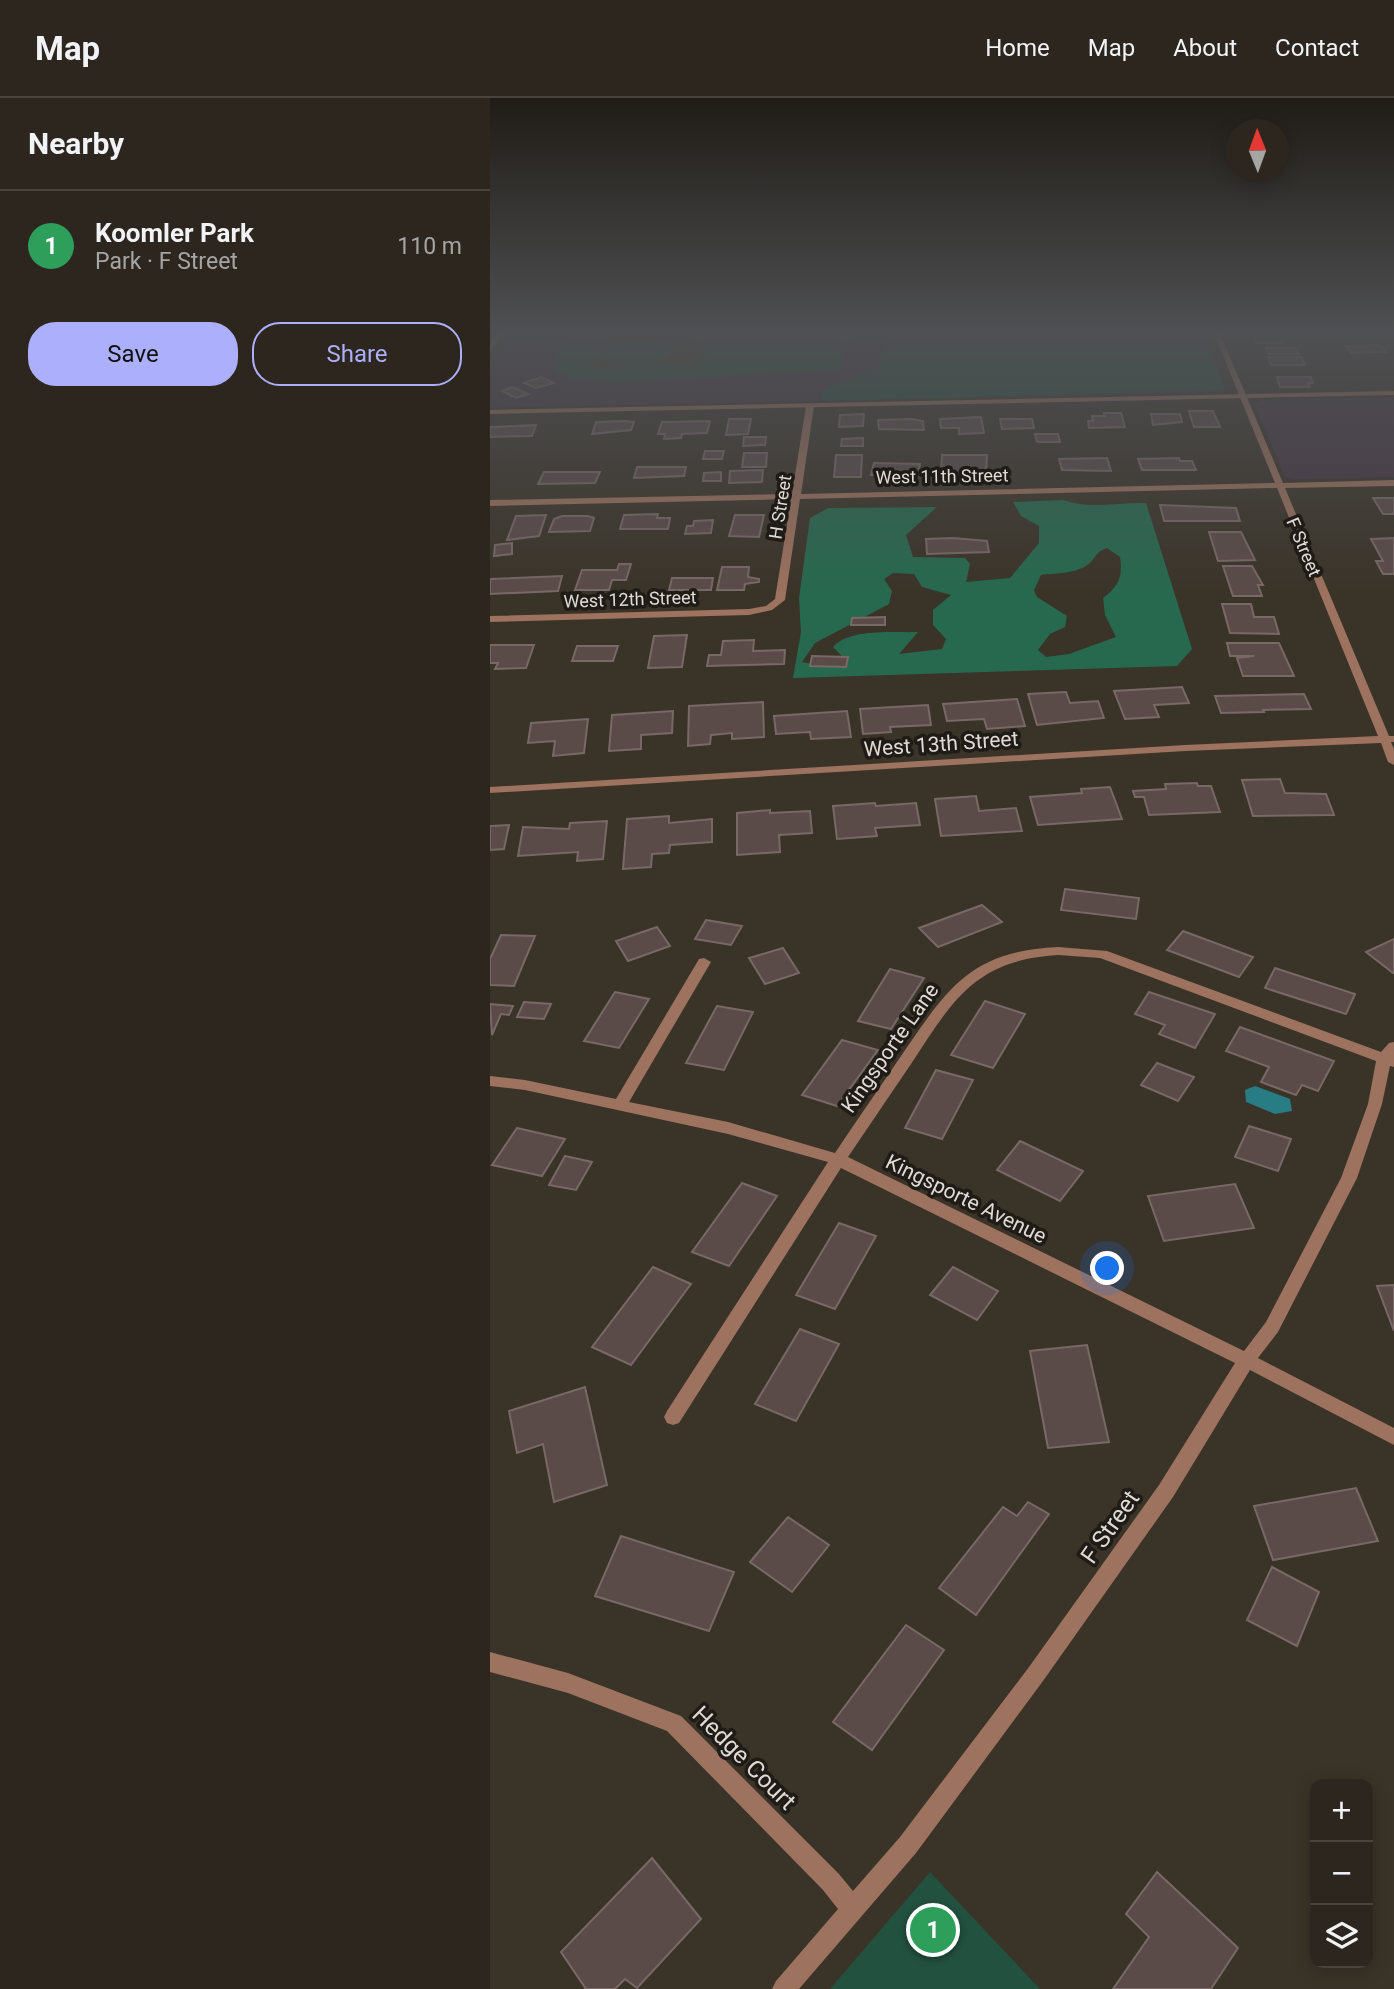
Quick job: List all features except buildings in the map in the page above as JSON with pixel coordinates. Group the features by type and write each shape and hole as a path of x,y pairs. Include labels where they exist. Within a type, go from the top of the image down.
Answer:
{"street":[{"name":"H Street","path":"769,608 780,600 808,419"},
{"name":"F Street","path":"1252,419 1277,485 1389,739 1394,762"},
{"name":"West 11th Street","path":"490,503 1394,483"},
{"name":"West 12th Street","path":"490,619 748,612 769,608"},
{"name":"West 13th Street","path":"490,790 1185,748 1389,739"},
{"name":"Kingsporte Lane","path":"673,1417 837,1160 958,987 987,967 1025,954 1066,949 1102,954 1391,1056"},
{"path":"619,1106 704,962"},
{"name":"F Street","path":"784,1989 908,1845 1166,1491 1246,1360 1272,1327 1349,1178 1391,1056"},
{"name":"Kingsporte Avenue","path":"490,1081 525,1085 728,1128 837,1160 1246,1360 1394,1437"},
{"name":"Hedge Court","path":"490,1662 568,1683 674,1723 831,1882 854,1910"}],"shaded area":[{"path":"1261,419 1394,419 1394,477 1285,477"}],"green space":[{"path":"1064,500 1084,505 1146,503 1192,649 1177,666 793,678 801,632 799,598 810,518 828,508 937,507 906,535 913,557 965,558 970,564 966,582 1010,578 1039,543 1039,526 1021,516 1013,502","holes":["1107,548 1120,557 1121,564 1119,580 1103,598 1105,615 1116,637 1069,654 1046,657 1038,650 1050,634 1065,627 1067,616 1037,597 1034,590 1041,575 1081,569","893,573 914,574 922,587 951,595 933,610 933,625 946,639 942,649 899,654 918,632 861,634 833,647 844,658 823,666 802,662 815,643 889,604 892,591 884,579"]},
{"path":"930,1872 1040,1989 830,1989"}],"water":[{"path":"1255,1086 1290,1099 1292,1111 1275,1114 1246,1102 1245,1090"}],"place":[{"name":"Koomler Park","path":"933,1930"}]}
